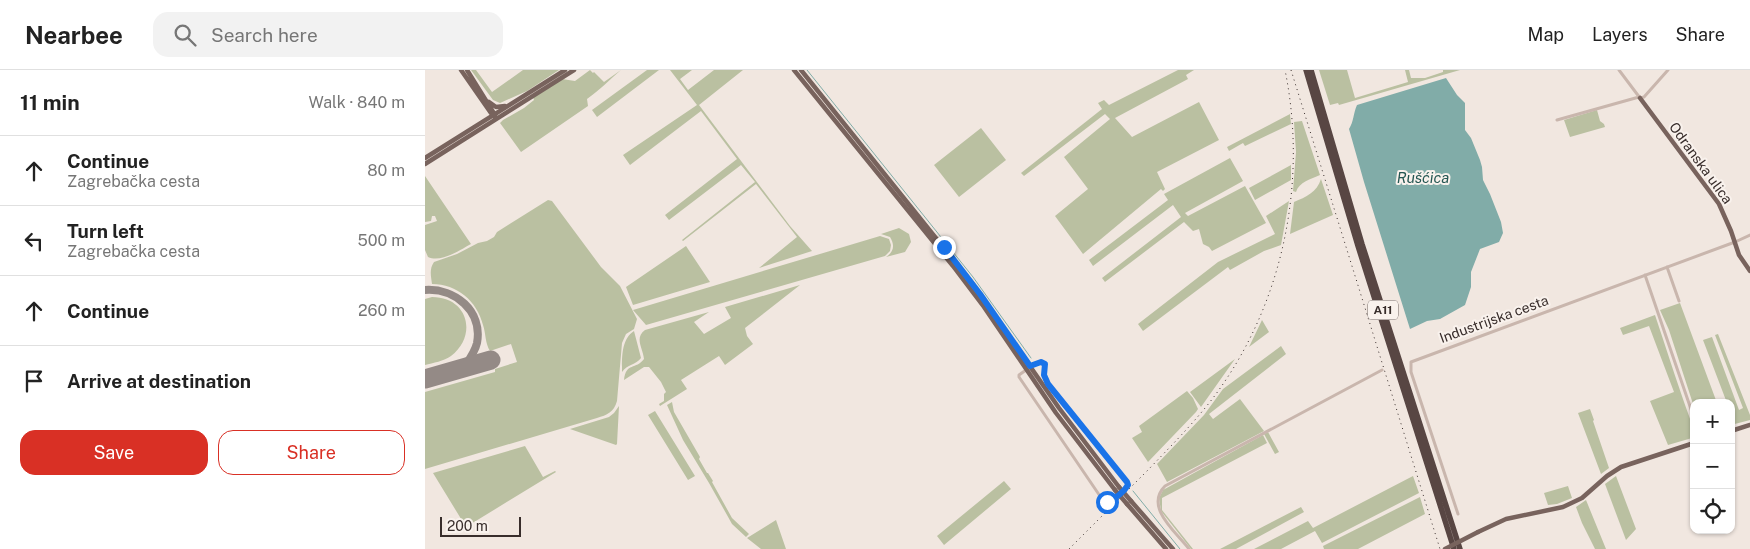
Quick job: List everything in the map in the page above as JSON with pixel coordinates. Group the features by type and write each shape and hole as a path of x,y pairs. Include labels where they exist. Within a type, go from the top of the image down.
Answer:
{"highway":[{"name":"A11","path":"1306,70 1358,246 1455,549"},
{"name":"A11","path":"1311,70 1362,244 1460,549"}],"main road":[{"path":"461,70 494,116"},
{"path":"467,70 481,96 486,112 483,122"},
{"path":"425,164 509,105 565,70"},
{"path":"425,158 483,122 574,70"},
{"path":"795,70 953,266 1117,488 1166,549"},
{"path":"801,70 956,262 1007,333 1028,368"},
{"path":"481,96 494,106 509,105"},
{"name":"Odranska ulica","path":"1639,98 1716,201 1726,218 1740,257 1750,271"},
{"path":"1735,430 1750,425"},
{"path":"1445,549 1506,519 1563,507 1582,498 1607,476 1621,467 1690,445"},
{"path":"1129,502 1173,549"}],"street":[{"path":"1619,70 1639,98"},
{"path":"1557,120 1644,97 1668,70"},
{"name":"Industrijska cesta","path":"1459,514 1411,372 1411,362 1750,235"},
{"path":"1667,267 1679,301"},
{"path":"1645,275 1690,406"},
{"path":"1041,362 1045,364 1044,375 1048,384 1127,482 1126,488 1112,500 1107,502 1101,498 1019,377 1028,368 1041,362"},
{"path":"1189,549 1159,510 1157,498 1163,488 1382,370"}],"green space":[{"path":"471,70 476,70 492,92 523,70 559,70 527,91 500,103 493,100"},
{"path":"590,70 604,82 621,70 587,99 588,106 521,152 500,123 524,108 534,100 533,97 562,79 575,81"},
{"path":"647,70 659,70 597,117 592,110"},
{"path":"670,70 692,70 680,79 688,90 714,70 743,70 699,105 790,226 812,251 759,268 797,237 756,184 682,240 755,182 741,165 669,220 665,215 737,159 701,111 630,165 623,155 697,105"},
{"path":"1178,70 1194,70 1186,75 1188,79 1115,118 1132,137 1199,102 1219,140 1157,172 1165,189 1163,191 1161,189 1083,254 1055,216 1088,189 1064,157 1110,119 1105,114 1024,176 1021,173 1102,109 1098,103 1104,100 1109,105"},
{"path":"1319,70 1347,70 1355,98 1408,82 1405,70 1409,70 1411,78 1425,78 1443,72 1443,70 1460,70 1339,105 1338,103 1330,105"},
{"path":"1597,110 1600,121 1605,127 1570,137 1564,120"},
{"path":"1290,114 1291,124 1245,146 1243,143 1229,151 1227,147"},
{"path":"1302,121 1320,175 1303,183 1296,192 1293,191 1296,152 1294,122"},
{"path":"981,128 1006,160 959,197 934,165"},
{"path":"1230,158 1243,181 1185,213 1188,216 1245,186 1266,223 1212,251 1203,244 1199,229 1193,231 1184,222 1105,282 1102,278 1181,217 1173,205 1093,266 1089,260 1168,200 1164,194"},
{"path":"1291,165 1291,180 1255,200 1249,188"},
{"path":"425,176 471,244 444,257 428,257 425,250 425,225 437,221 435,216 432,216 431,221 425,222"},
{"path":"1321,179 1333,215 1290,234 1294,202 1314,191"},
{"path":"548,200 552,201 601,267 620,286 637,319 634,329 626,334 622,343 616,405 610,412 601,417 425,469 425,392 495,372 495,369 517,362 511,344 490,351 476,308 471,301 458,291 450,287 432,284 431,267 434,262 494,237 497,232"},
{"path":"1289,201 1281,245 1264,251 1230,270 1228,267 1143,331 1138,324 1218,262 1275,234 1266,216"},
{"path":"899,228 909,234 911,242 905,252 886,257 892,251 893,243 890,237 881,234"},
{"path":"880,236 889,239 891,245 890,251 885,256 646,325 633,310"},
{"path":"686,246 710,282 633,305 626,287"},
{"path":"800,285 745,328 747,336 753,344 725,365 719,356 681,380 687,389 660,406 659,404 664,401 664,394 666,392 649,367 644,367 624,380 629,368 644,359 640,336 645,330 709,312 694,322 704,334 731,318 725,307"},
{"path":"432,297 454,303 461,310 466,328 464,338 451,356 442,361 425,365 425,299"},
{"path":"1680,303 1716,399 1691,399 1669,330 1660,310"},
{"path":"1655,315 1690,419 1690,438 1668,445 1650,401 1674,392 1649,326 1623,335 1620,328"},
{"path":"1262,320 1269,332 1249,347"},
{"path":"634,331 641,358 626,367 622,372 624,344"},
{"path":"1718,334 1750,415 1750,420 1735,424 1735,399 1739,410 1743,408 1715,335"},
{"path":"1712,337 1735,399 1725,399 1703,340"},
{"path":"1281,346 1286,354 1209,414 1213,419 1240,399 1264,431 1167,482 1157,464 1204,415 1223,389"},
{"path":"1235,359 1201,407 1190,392"},
{"path":"1187,391 1198,409 1148,462 1132,438 1142,432 1139,426"},
{"path":"672,402 674,412 732,518 749,534 746,537 732,524 683,440 667,405"},
{"path":"619,406 616,445 570,429 609,417"},
{"path":"1590,409 1609,468 1601,474 1578,413"},
{"path":"655,411 695,476 688,480 648,415"},
{"path":"1268,432 1279,452 1275,454 1264,434"},
{"path":"1263,435 1267,443 1162,498 1162,510 1193,549 1191,549 1161,511 1159,498 1163,490"},
{"path":"525,446 543,477 556,472 466,527 433,473"},
{"path":"1413,476 1419,493 1322,543 1315,531 1281,549 1254,549 1308,521 1313,528"},
{"path":"1616,476 1636,529 1626,540 1605,484"},
{"path":"1004,481 1011,489 944,545 937,536"},
{"path":"1568,486 1572,498 1557,504 1548,505 1544,493"},
{"path":"1420,497 1425,514 1358,549 1324,549 1323,546"},
{"path":"1586,500 1606,549 1595,549 1582,523 1576,507"},
{"path":"1301,507 1304,512 1236,549 1220,549"},
{"path":"776,520 786,549 761,549 747,538"}],"water":[{"name":"Rušćica","path":"1446,78 1457,95 1465,103 1465,130 1471,138 1480,160 1483,180 1501,222 1503,233 1499,242 1480,249 1471,272 1471,287 1465,305 1440,319 1427,321 1410,329 1349,129 1357,105"}],"waterway":[{"path":"807,70 973,277 1031,358"},
{"path":"1133,491 1180,549"}],"taxiway":[{"path":"425,290 436,290 456,297 465,304 476,321 478,331 477,343 464,367"}],"runway":[{"path":"425,379 491,360"}],"railway":[{"path":"1069,549 1147,471 1205,408 1237,362 1257,323 1273,283 1284,242 1291,199 1293,156 1291,113 1285,70"},
{"path":"1291,70 1440,549"}],"route":[{"path":"944,247 980,294 1030,366 1037,362 1045,364 1044,375 1048,384 1127,482 1126,488 1115,498 1107,502"}]}
